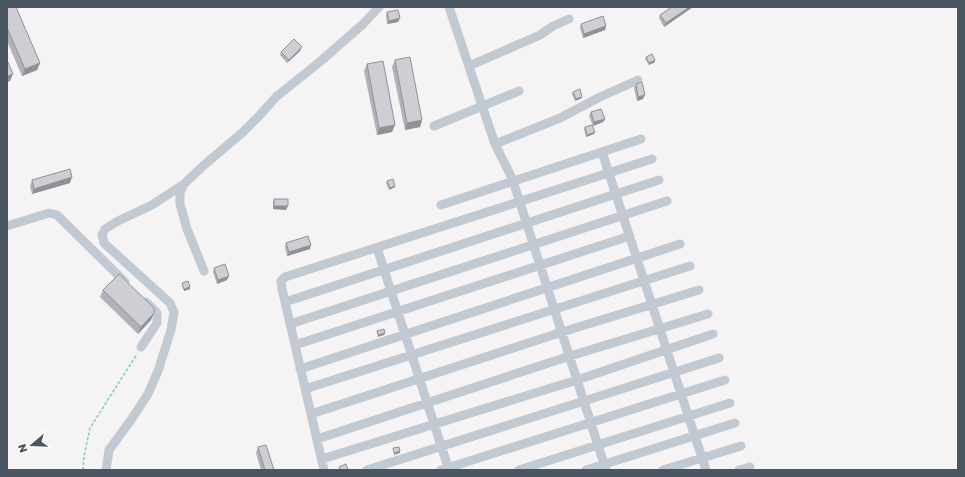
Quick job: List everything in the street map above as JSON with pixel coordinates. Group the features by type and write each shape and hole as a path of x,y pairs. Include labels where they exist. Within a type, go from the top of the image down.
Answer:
{"street":[{"path":"106,470 109,450 148,394 158,371 171,330 174,312 170,303 104,242 102,235 105,229 152,205 184,184 243,132 276,96 322,60 363,24 379,7"},
{"path":"449,7 495,144 513,181 605,467"},
{"path":"469,66 540,35 553,26 569,19"},
{"path":"495,144 560,118 638,80"},
{"path":"434,126 519,91"},
{"path":"441,205 641,139"},
{"path":"602,152 706,470"},
{"path":"324,470 285,302 281,281 285,277 652,159"},
{"path":"285,302 659,180"},
{"path":"184,184 180,193 180,204 186,229 204,271"},
{"path":"290,324 667,201"},
{"path":"7,226 50,213 57,215 130,287"},
{"path":"295,345 630,236"},
{"path":"300,369 680,244"},
{"path":"377,248 442,447 446,469 725,380"},
{"path":"305,389 690,266"},
{"path":"311,414 562,332 699,290"},
{"path":"141,298 157,313 158,323 141,347"},
{"path":"317,439 570,356 708,314"},
{"path":"322,459 577,380 713,334"},
{"path":"367,470 719,358"},
{"path":"519,470 730,403"},
{"path":"586,470 605,467 735,423"},
{"path":"663,470 741,446"},
{"path":"739,470 750,467"}],"path":[{"path":"83,470 84,456 90,428 141,347"}],"building":[{"path":"7,7 16,7 40,63 25,69 7,28"},
{"path":"672,7 688,8 666,23 660,15"},
{"path":"398,10 400,18 389,21 387,12"},
{"path":"603,16 606,26 584,34 581,24"},
{"path":"294,39 302,47 289,60 281,52"},
{"path":"652,54 655,60 649,63 646,57"},
{"path":"410,57 422,120 407,123 395,60"},
{"path":"7,60 13,74 7,76"},
{"path":"383,61 395,125 379,128 367,64"},
{"path":"642,82 645,95 638,97 636,84"},
{"path":"580,89 582,97 576,99 573,92"},
{"path":"601,109 605,119 594,122 591,112"},
{"path":"592,125 595,132 587,135 585,127"},
{"path":"70,169 72,177 34,189 32,180"},
{"path":"393,179 395,186 390,188 387,181"},
{"path":"274,199 288,199 288,206 274,206"},
{"path":"308,236 311,245 289,252 286,243"},
{"path":"225,264 229,276 218,280 214,268"},
{"path":"119,274 154,308 154,313 141,327 103,290"},
{"path":"188,281 190,287 184,289 182,283"},
{"path":"384,329 385,333 378,335 377,331"},
{"path":"266,445 274,470 265,470 258,447"},
{"path":"399,447 400,451 394,453 393,448"},
{"path":"346,464 348,470 340,470 339,467"}]}
